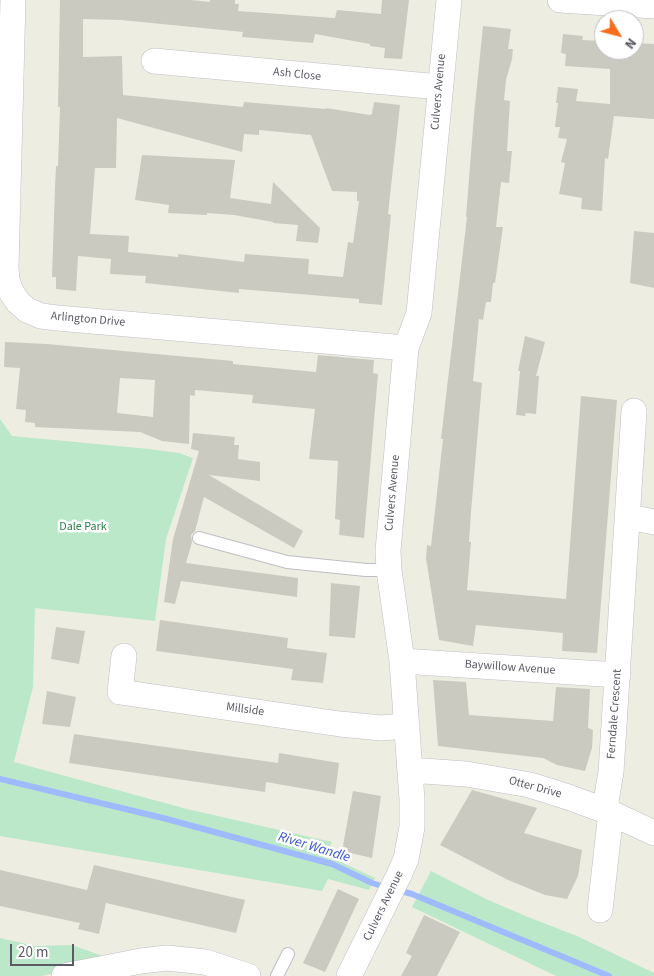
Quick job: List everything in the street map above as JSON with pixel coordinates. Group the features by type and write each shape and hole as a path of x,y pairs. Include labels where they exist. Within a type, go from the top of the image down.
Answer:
{"street":[{"name":"Arlington Drive","path":"13,0 6,280 18,302 28,310 41,316 57,318 406,348"},
{"name":"Culvers Avenue","path":"349,976 399,875 408,850 412,827 402,661 389,570 390,529 406,348 419,313 448,0"},
{"path":"560,0 654,6"},
{"name":"Ash Close","path":"154,61 440,87"},
{"name":"Ferndale Crescent","path":"600,910 610,821 606,801 611,772 618,675 634,411"},
{"path":"629,517 654,522"},
{"name":"Millside","path":"124,656 120,692 340,724 381,728 407,726"},
{"name":"Baywillow Avenue","path":"402,661 618,675"},
{"name":"Otter Drive","path":"410,770 466,774 508,780 568,797 609,812 654,833"},
{"path":"64,976 141,961 167,958 209,970 248,976"}],"lane":[{"path":"199,538 287,562 366,570 389,570"},
{"path":"278,976 288,954"}],"green space":[{"name":"Dale Park","path":"0,419 12,436 149,449 179,453 193,458 166,539 155,621 35,608 33,687 14,762 187,809 332,842 326,855 375,878 369,890 328,879 322,891 0,836"},
{"path":"431,871 486,899 577,936 654,973 654,976 556,976 412,907"},
{"path":"0,938 35,946 72,945 111,959 42,976 0,976"}],"building":[{"path":"60,0 191,0 210,2 210,0 235,0 235,4 239,4 238,11 335,18 337,10 381,14 382,0 409,0 402,59 384,58 385,48 315,34 313,43 242,37 243,32 121,20 83,19 83,57 122,56 123,95 243,107 244,102 326,108 370,115 372,114 374,102 400,105 388,214 391,215 382,305 359,303 359,299 239,289 239,293 145,283 146,276 110,274 111,259 78,256 76,291 56,289 56,277 52,277 56,166 58,166 60,107 58,107","holes":["117,118 242,152 244,134 259,135 259,130 311,135 332,191 357,192 357,201 359,201 353,243 348,242 343,277 308,274 309,259 245,254 244,262 178,254 178,257 128,252 129,236 90,234 95,168 116,168"]},
{"path":"483,26 511,29 508,49 513,49 506,80 504,100 510,101 507,151 512,151 509,183 501,182 496,227 503,227 495,283 493,283 491,302 486,302 483,320 479,319 473,381 482,383 471,512 469,542 471,542 467,590 566,599 581,396 617,400 597,653 562,651 563,633 476,625 473,646 439,640 426,558 427,545 431,546 443,439 441,439 467,217 474,115"},
{"path":"563,34 583,36 582,40 594,41 594,60 644,60 644,44 654,44 654,119 614,116 608,159 605,158 602,211 581,209 582,198 559,194 565,163 561,162 567,139 558,138 560,127 555,127 558,103 556,103 558,87 578,89 576,101 610,104 610,69 565,66 566,54 561,53"},
{"path":"142,155 235,160 230,198 271,204 273,182 320,228 318,243 296,241 298,225 273,223 234,215 168,213 169,205 135,200"},
{"path":"634,231 654,233 654,288 630,283"},
{"path":"525,336 545,342 536,376 539,376 536,414 526,413 525,416 516,415 520,371 518,371"},
{"path":"5,342 233,361 233,364 316,372 318,355 374,360 373,373 378,374 364,538 339,535 340,520 335,519 338,461 309,459 315,409 252,403 253,395 195,390 195,396 190,395 189,444 162,441 140,432 35,427 35,423 25,422 26,410 16,409 20,368 4,367","holes":["120,378 155,380 153,417 117,413"]},
{"path":"193,433 235,437 234,445 239,445 238,459 260,462 260,481 209,475 303,531 294,548 204,497 195,531 191,535 192,542 186,563 298,578 297,597 181,581 175,604 164,602 173,539 199,451 191,449"},
{"path":"331,583 360,586 355,638 329,636"},
{"path":"160,620 288,638 287,648 327,653 323,683 291,680 293,669 156,651"},
{"path":"56,627 85,631 79,664 51,659"},
{"path":"433,680 466,682 469,715 553,721 556,687 590,689 588,728 593,730 592,748 585,771 557,765 543,758 438,746"},
{"path":"47,691 76,697 70,727 42,724"},
{"path":"74,734 278,763 279,753 339,763 335,794 266,782 265,792 69,763"},
{"path":"472,790 537,808 524,833 582,850 578,876 567,899 545,895 508,880 440,845"},
{"path":"353,791 381,796 372,858 342,851"},
{"path":"94,865 245,900 236,933 106,903 99,934 78,929 80,923 0,906 0,870 87,890"},
{"path":"338,889 359,899 325,972 303,963"},
{"path":"424,915 460,932 437,976 401,976 412,956 406,953"}],"waterway":[{"name":"River Wandle","path":"0,779 163,818 332,864 372,883 388,888"},
{"name":"River Wandle","path":"398,890 412,894 609,976"}]}
